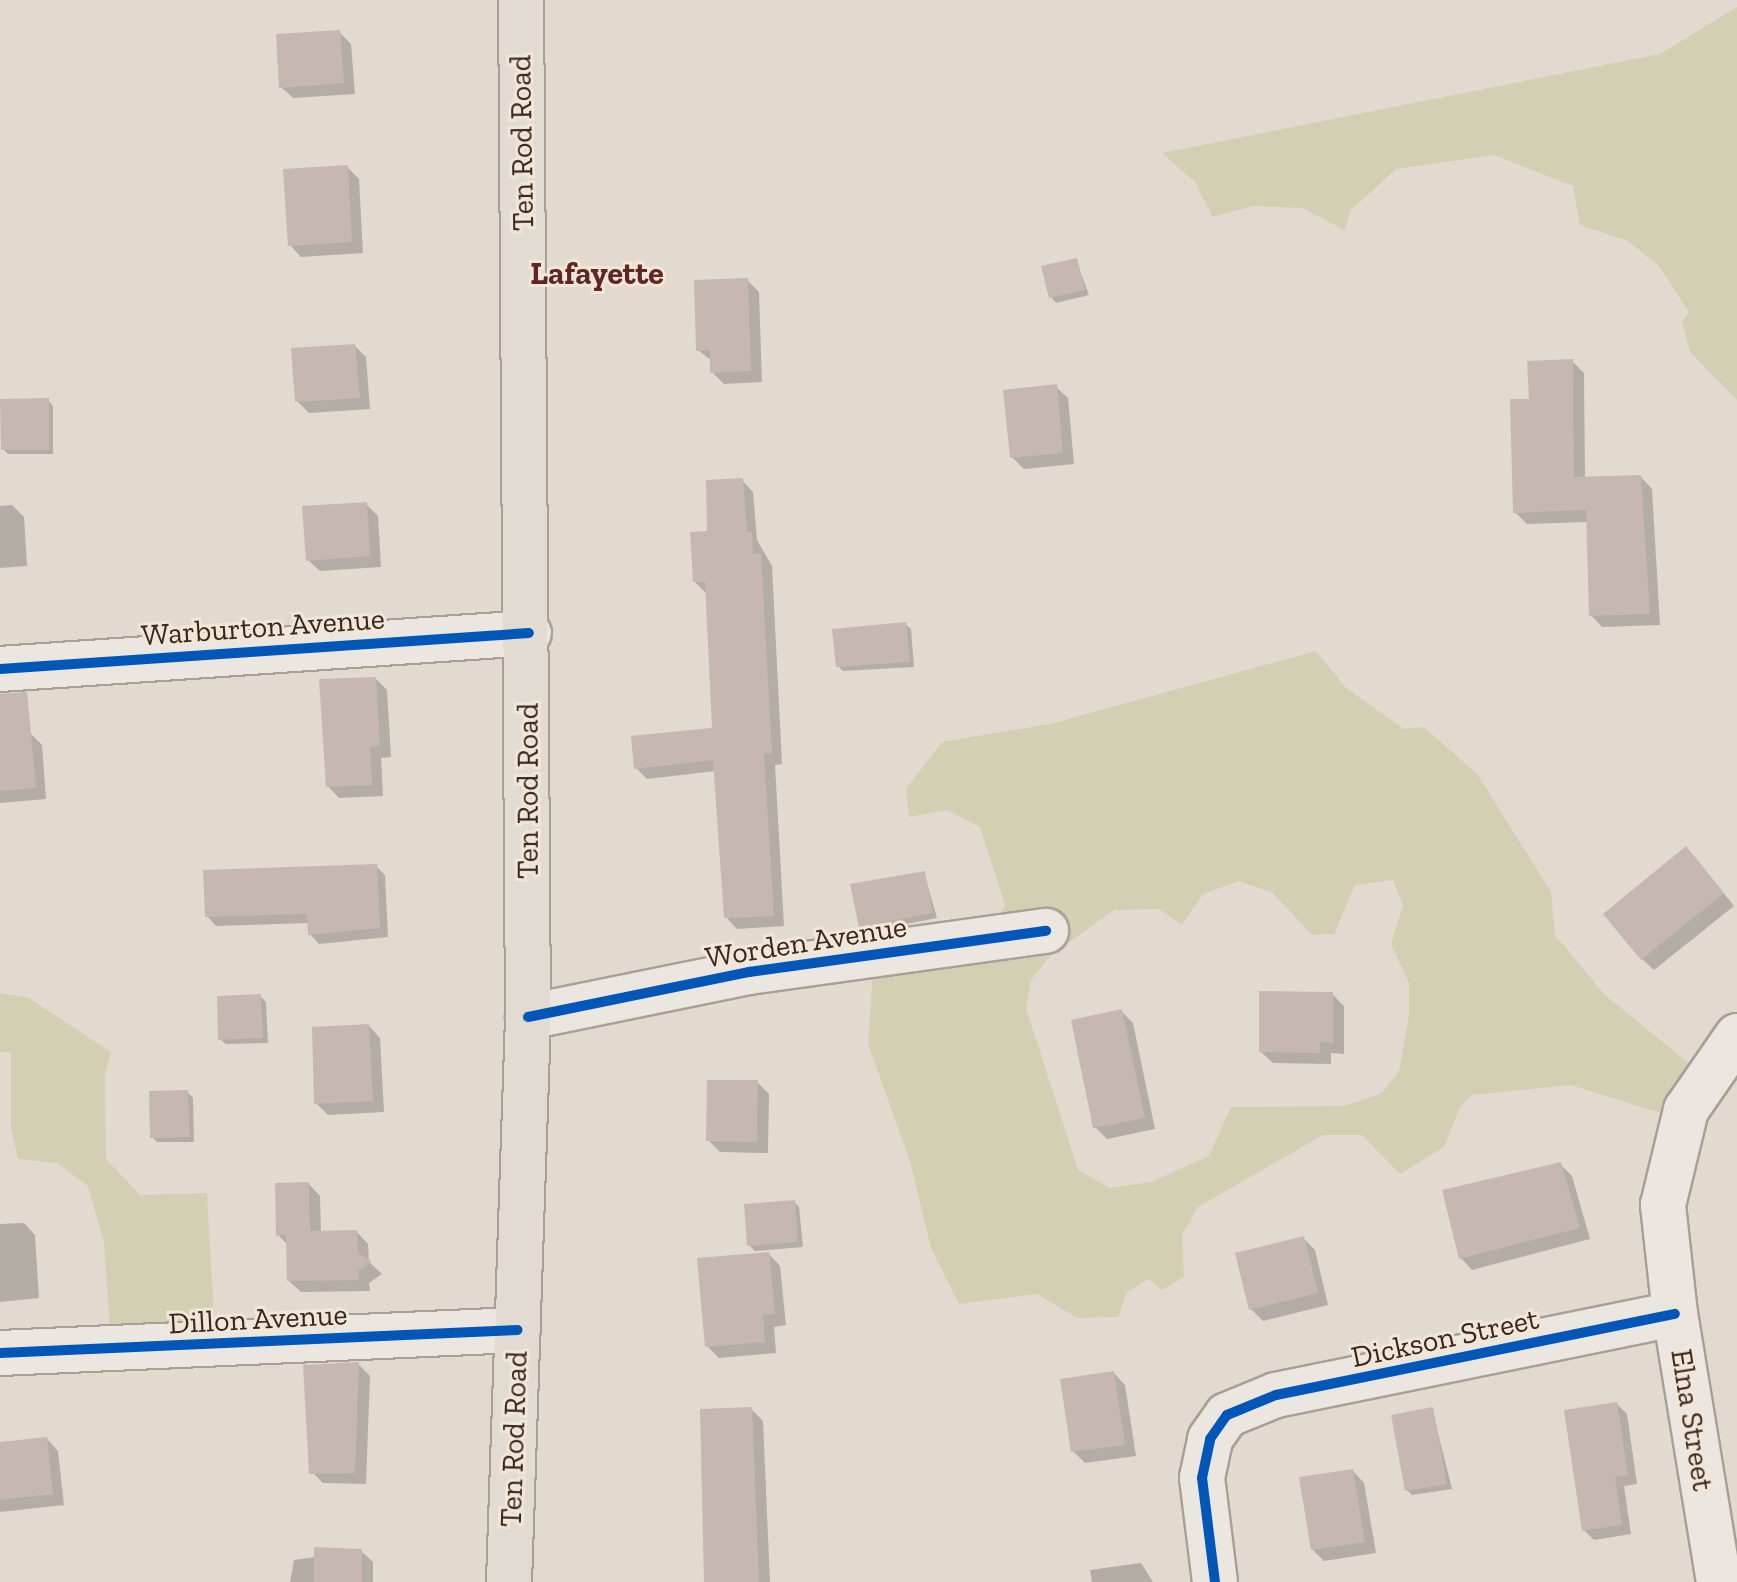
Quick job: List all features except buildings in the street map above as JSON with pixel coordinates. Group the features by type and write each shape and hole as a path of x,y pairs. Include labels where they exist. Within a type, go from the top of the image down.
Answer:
{"main road":[{"name":"Ten Rod Road","path":"509,1582 528,1017 529,633 521,0"}],"street":[{"name":"Warburton Avenue","path":"0,669 529,633"},
{"name":"Worden Avenue","path":"528,1017 749,972 1046,931"},
{"name":"Elna Street","path":"1719,1582 1675,1314 1663,1205 1686,1110 1737,1036"},
{"name":"Dickson Street","path":"1215,1582 1202,1478 1210,1439 1227,1415 1276,1395 1675,1314"},
{"name":"Dillon Avenue","path":"0,1353 517,1330"}],"shaded area":[{"path":"1737,7 1737,400 1690,352 1682,321 1689,312 1659,266 1628,241 1580,225 1573,186 1494,155 1396,169 1350,211 1345,230 1302,208 1253,206 1213,217 1195,182 1162,153 1660,54"},
{"path":"1316,651 1346,688 1404,729 1424,727 1477,774 1551,892 1555,935 1605,995 1703,1075 1683,1120 1571,1085 1472,1095 1460,1107 1444,1147 1400,1174 1362,1135 1323,1135 1198,1207 1182,1235 1184,1277 1162,1290 1149,1279 1127,1292 1118,1317 1077,1318 1037,1294 959,1304 931,1248 910,1161 868,1044 873,970 986,941 1005,905 980,827 947,810 909,817 906,789 942,742 1050,724","holes":["1393,880 1403,905 1391,944 1409,983 1409,1016 1399,1071 1382,1093 1345,1106 1231,1107 1209,1156 1151,1182 1110,1188 1078,1170 1026,1008 1031,980 1050,956 1114,910 1159,909 1182,925 1203,894 1239,881 1273,893 1312,935 1334,934 1355,885"]},
{"path":"0,993 29,998 111,1052 105,1074 106,1159 140,1195 207,1193 215,1336 111,1345 104,1243 88,1186 57,1163 18,1159 11,1128 11,1052 0,1052"}],"cycle path":[{"path":"0,669 529,633"},
{"path":"528,1017 749,972 1046,931"},
{"path":"1215,1582 1202,1478 1210,1439 1227,1415 1276,1395 1675,1314"},
{"path":"0,1353 517,1330"}],"district":[{"name":"Lafayette","path":"597,273"}]}
